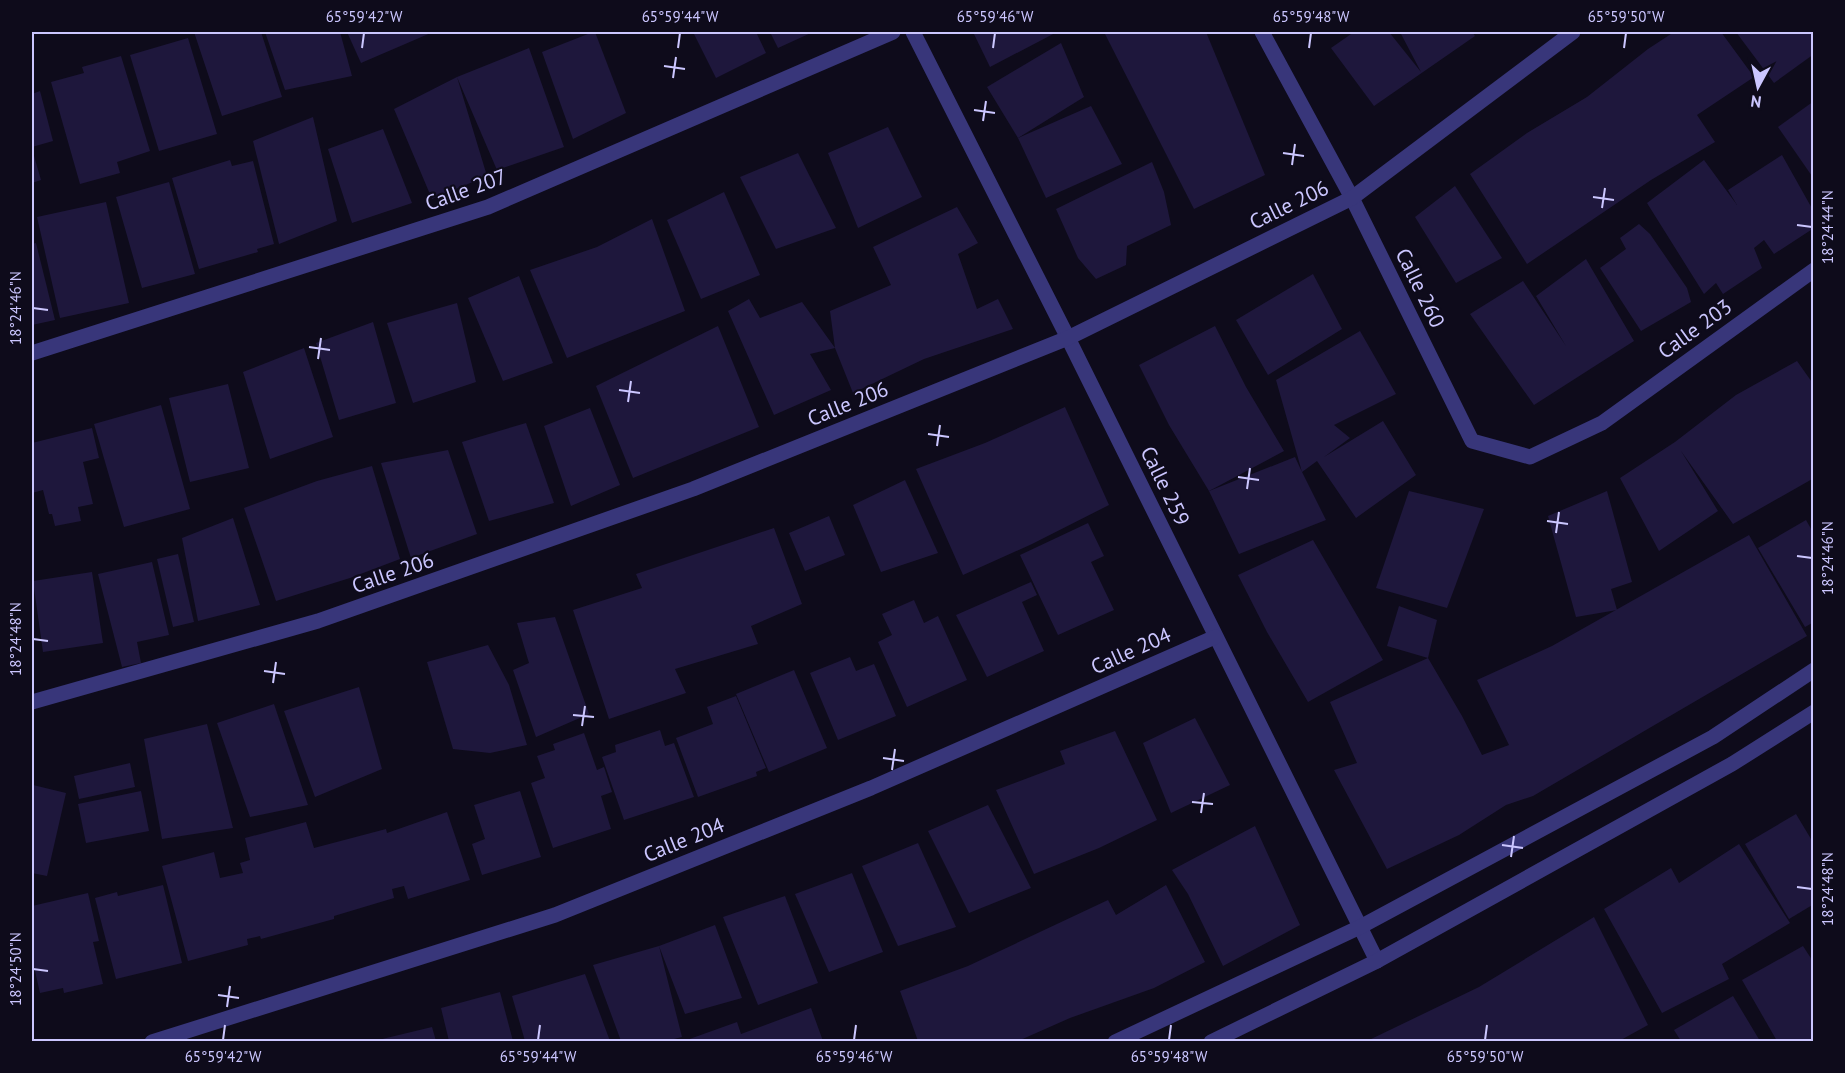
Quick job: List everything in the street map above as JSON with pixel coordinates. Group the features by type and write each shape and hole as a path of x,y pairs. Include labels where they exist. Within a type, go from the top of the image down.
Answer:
{"street":[{"name":"Calle 207","path":"35,352 488,207 893,32"},
{"name":"Calle 259","path":"913,32 1068,338 1377,961"},
{"name":"Calle 260","path":"1262,32 1352,198 1472,441 1530,457 1602,423"},
{"name":"Calle 206","path":"32,702 318,621 693,489 1068,338 1352,198 1572,32"},
{"name":"Calle 203","path":"1602,423 1814,270"},
{"name":"Calle 204","path":"152,1041 213,1024 555,915 871,788 1215,637"},
{"path":"1115,1041 1360,927 1713,736 1814,670"},
{"path":"1211,1041 1377,961 1731,764 1814,712"}],"building":[{"path":"194,32 261,32 282,97 222,116"},
{"path":"265,32 340,32 352,76 285,90"},
{"path":"347,32 433,32 361,63"},
{"path":"595,32 626,113 573,139 542,52"},
{"path":"693,32 756,32 766,53 716,78"},
{"path":"770,32 813,32 778,48"},
{"path":"973,32 1057,32 990,67"},
{"path":"1104,32 1206,32 1265,175 1194,209"},
{"path":"1354,32 1389,32 1421,72 1400,32 1472,32 1475,36 1374,106 1331,48"},
{"path":"1674,32 1721,32 1754,77 1697,115 1715,142 1651,180 1527,264 1470,174 1527,133 1587,97 1648,49"},
{"path":"1736,32 1814,32 1814,54 1774,83"},
{"path":"188,38 217,134 159,151 130,55"},
{"path":"1061,43 1084,97 1018,138 987,87"},
{"path":"529,48 564,147 497,170 457,77"},
{"path":"121,56 150,151 117,162 120,173 80,184 51,82 84,73 82,67"},
{"path":"457,77 487,176 432,199 394,109"},
{"path":"40,91 53,141 32,147 32,94"},
{"path":"1814,101 1814,179 1778,127"},
{"path":"1091,106 1122,164 1046,198 1018,138"},
{"path":"313,117 337,221 279,244 253,141"},
{"path":"888,127 922,197 858,228 828,153"},
{"path":"383,129 412,203 352,223 328,149"},
{"path":"32,149 41,180 32,183"},
{"path":"798,153 836,228 776,249 740,177"},
{"path":"1782,155 1814,212 1814,228 1774,254 1764,240 1754,248 1762,268 1723,294 1716,283 1704,294 1647,203 1704,160 1737,205 1728,190"},
{"path":"230,160 232,166 253,161 274,244 257,249 258,252 199,269 172,178"},
{"path":"1152,162 1164,192 1171,225 1127,246 1126,265 1096,279 1078,258 1056,209"},
{"path":"169,182 195,274 142,288 116,197"},
{"path":"1455,186 1502,258 1456,283 1415,217"},
{"path":"724,192 760,275 701,299 667,220"},
{"path":"106,202 129,303 60,318 37,217"},
{"path":"957,207 978,243 958,254 977,309 998,299 1013,329 924,359 853,393 835,348 830,311 891,285 873,247"},
{"path":"652,219 685,311 567,358 530,270 597,247"},
{"path":"1639,224 1650,234 1687,288 1691,302 1641,331 1600,268 1626,249 1620,238"},
{"path":"36,243 55,320 32,325 32,244"},
{"path":"1586,259 1634,341 1534,405 1470,314 1523,281 1566,346 1536,296"},
{"path":"1313,274 1342,329 1268,375 1236,320"},
{"path":"519,276 553,363 503,381 468,298"},
{"path":"749,299 760,318 802,302 835,348 810,354 831,390 774,415 728,311"},
{"path":"457,303 476,382 413,403 387,323"},
{"path":"373,322 396,403 339,420 316,343"},
{"path":"718,326 759,427 633,478 596,386"},
{"path":"1215,326 1246,387 1284,451 1209,491 1169,425 1139,365"},
{"path":"1360,331 1396,394 1334,425 1350,438 1324,457 1383,421 1416,475 1356,518 1317,461 1302,472 1276,380"},
{"path":"304,348 333,437 270,459 243,372"},
{"path":"1797,361 1814,385 1814,478 1733,524 1681,451 1718,511 1659,551 1620,478 1675,442 1736,395"},
{"path":"228,384 249,468 190,482 169,398"},
{"path":"161,405 190,509 124,527 94,424"},
{"path":"1065,407 1109,505 1032,544 963,575 916,469 985,443"},
{"path":"590,408 620,485 571,506 544,426"},
{"path":"526,423 554,503 489,521 462,442"},
{"path":"92,428 99,458 83,462 93,504 78,507 81,521 55,526 52,514 49,514 43,490 32,493 32,443"},
{"path":"448,450 477,534 411,558 381,463"},
{"path":"1295,457 1326,520 1239,554 1209,491"},
{"path":"372,466 400,559 350,578 276,601 244,508 317,481"},
{"path":"905,480 938,553 881,572 853,505"},
{"path":"1409,491 1484,509 1447,608 1376,588"},
{"path":"1607,491 1632,582 1611,589 1617,610 1576,617 1548,516"},
{"path":"829,516 845,555 805,571 789,533"},
{"path":"233,518 260,605 198,621 182,538"},
{"path":"1806,520 1814,534 1814,622 1805,627 1758,548"},
{"path":"1088,523 1104,556 1091,562 1114,610 1058,635 1020,555"},
{"path":"774,528 802,604 751,626 758,644 675,669 686,693 609,719 573,610 642,588 636,574"},
{"path":"1749,535 1807,636 1533,796 1506,805 1459,835 1387,869 1334,770 1357,763 1330,702 1428,658 1482,755 1509,745 1477,680 1552,646"},
{"path":"1313,540 1383,660 1308,702 1267,632 1238,575"},
{"path":"178,554 194,622 173,627 157,559"},
{"path":"152,562 169,635 137,642 141,663 122,667 98,574"},
{"path":"92,572 103,643 43,652 33,581"},
{"path":"1031,582 1037,595 1022,602 1044,651 987,677 956,615"},
{"path":"914,600 924,623 938,616 967,680 907,707 878,642 892,635 882,614"},
{"path":"1399,606 1437,620 1428,658 1387,646"},
{"path":"555,617 589,714 536,737 513,670 529,663 517,623"},
{"path":"488,645 509,685 527,745 490,753 453,749 427,662"},
{"path":"850,657 856,671 874,664 896,716 838,740 810,673"},
{"path":"794,670 827,748 769,772 736,694"},
{"path":"359,687 382,769 315,797 284,711"},
{"path":"736,696 766,768 756,772 757,776 698,797 676,738 713,724 707,707"},
{"path":"274,704 308,805 250,817 217,723"},
{"path":"1195,718 1230,785 1171,813 1143,743"},
{"path":"207,724 233,828 162,839 144,739"},
{"path":"660,730 665,746 674,743 694,797 624,820 602,757 616,752 615,745"},
{"path":"1115,731 1157,820 1099,848 1034,874 996,790 1065,764 1060,751"},
{"path":"584,733 597,770 604,767 612,792 601,796 611,829 553,848 531,783 545,778 537,756 555,750 553,744"},
{"path":"130,763 135,787 79,799 74,776"},
{"path":"33,785 66,793 47,876 32,873"},
{"path":"141,791 149,831 86,843 78,804"},
{"path":"520,791 541,857 482,875 472,844 485,839 474,805"},
{"path":"988,805 1031,888 969,913 928,831"},
{"path":"447,812 470,880 408,899 404,886 392,889 394,898 334,916 334,919 261,939 260,936 247,939 248,945 188,961 162,866 214,852 220,878 243,873 240,863 250,860 245,838 306,822 314,848 386,829 387,833"},
{"path":"1796,814 1814,844 1814,904 1789,919 1745,844"},
{"path":"1255,826 1300,925 1223,966 1188,894 1172,870"},
{"path":"918,843 956,927 898,946 862,866"},
{"path":"1739,844 1790,923 1722,964 1729,979 1662,1013 1604,909 1671,868 1679,883"},
{"path":"852,873 883,952 829,972 795,894"},
{"path":"163,885 182,963 116,979 95,898 117,892 118,896"},
{"path":"1166,885 1205,962 1154,988 1070,1018 1018,1041 918,1041 900,991 968,966 1108,900 1116,915"},
{"path":"88,893 99,941 93,942 103,984 64,993 63,988 40,993 32,958 32,906"},
{"path":"785,896 818,983 758,1005 723,917"},
{"path":"1594,917 1648,1025 1619,1041 1367,1041 1479,987"},
{"path":"715,925 742,998 685,1014 659,946"},
{"path":"659,946 682,1037 666,1041 621,1041 593,965"},
{"path":"1803,946 1814,963 1814,1041 1777,1041 1742,980"},
{"path":"585,974 610,1041 525,1041 512,996"},
{"path":"500,992 513,1041 449,1041 441,1008"},
{"path":"1733,996 1760,1041 1681,1041 1674,1030"},
{"path":"811,1008 823,1041 684,1041 737,1022 741,1034"},
{"path":"432,1027 436,1041 374,1041"}]}
